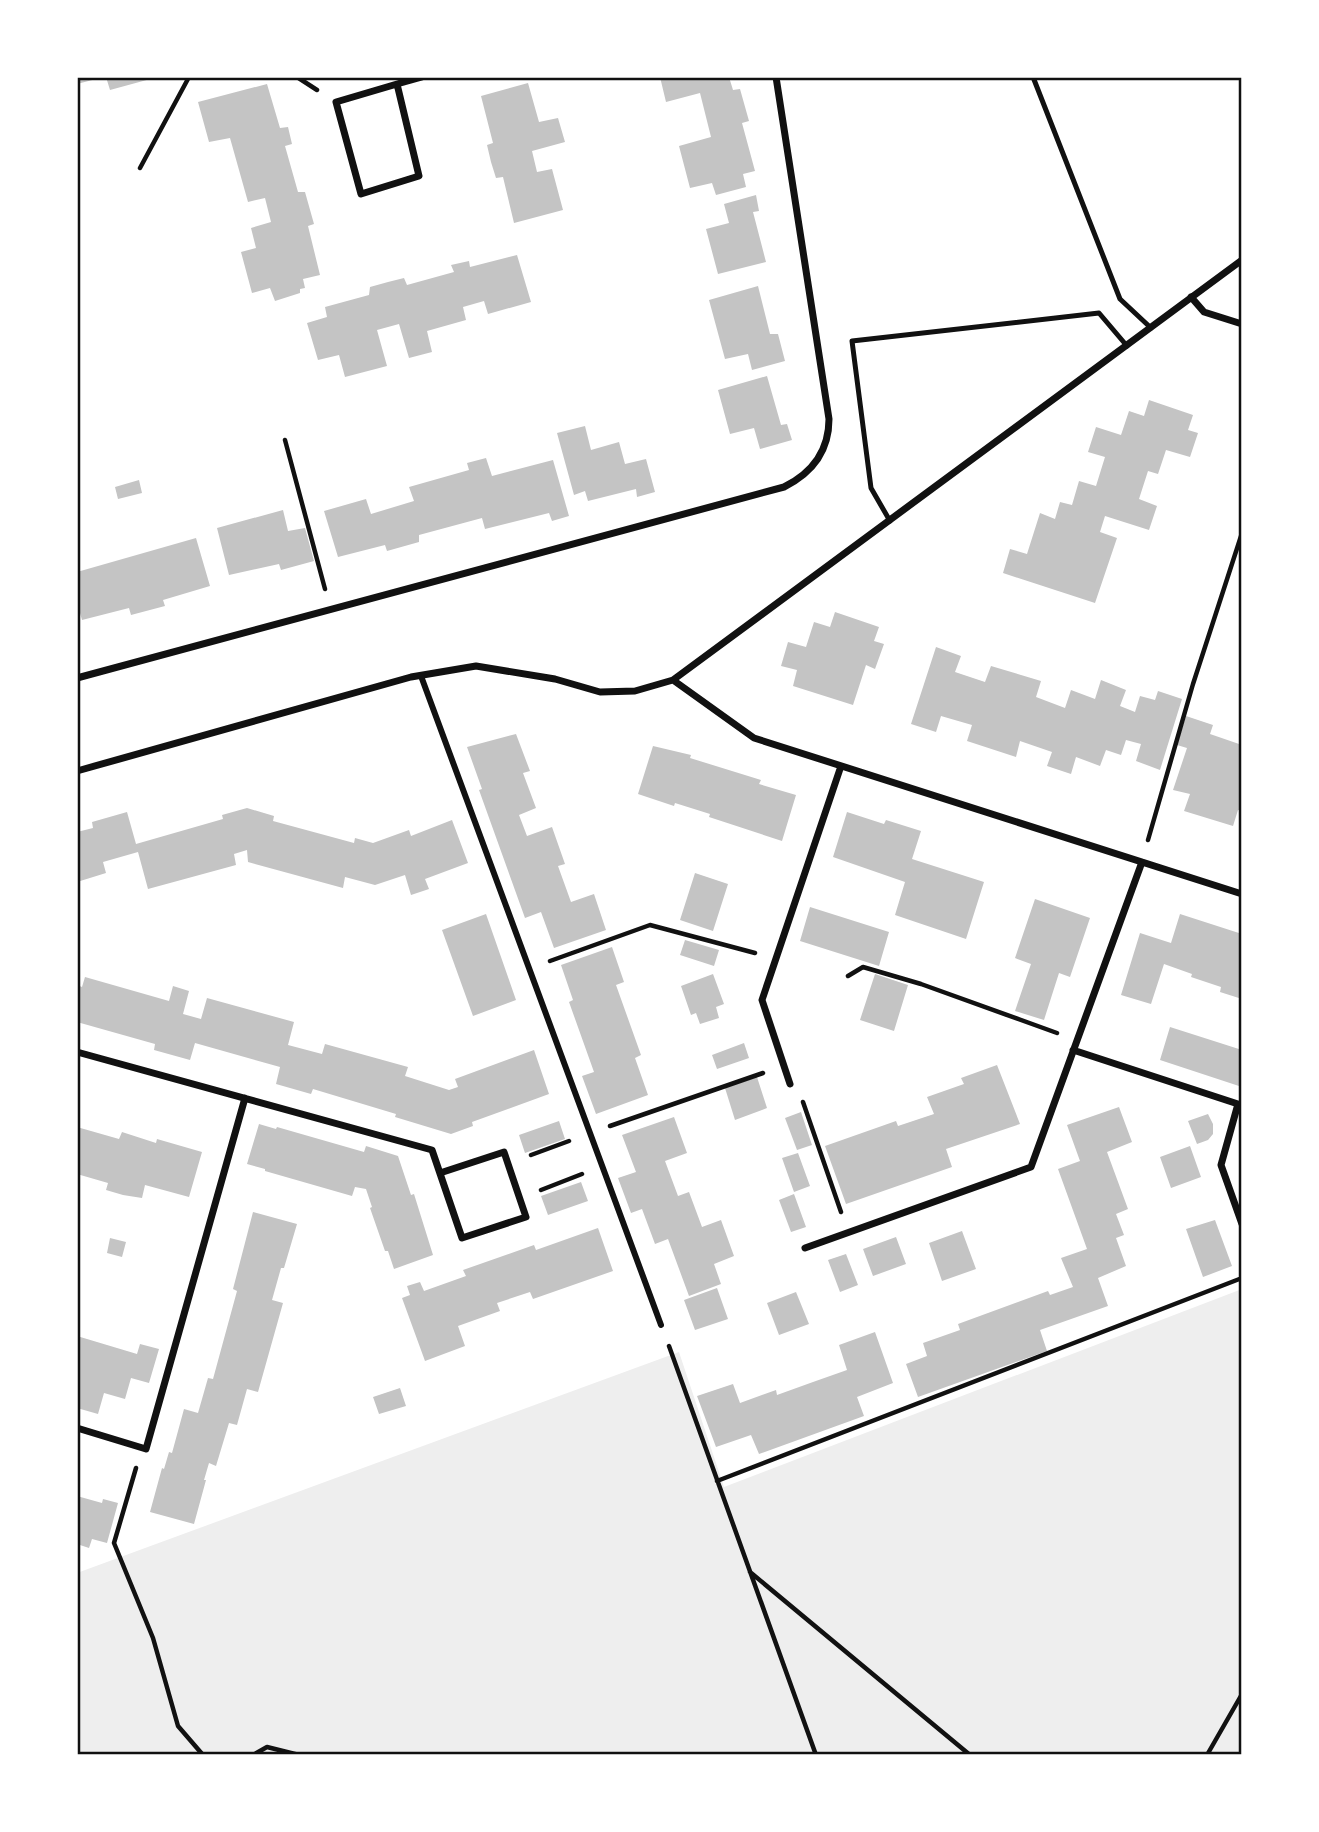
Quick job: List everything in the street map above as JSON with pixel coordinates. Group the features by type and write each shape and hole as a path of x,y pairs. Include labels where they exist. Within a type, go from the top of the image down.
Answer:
{"street":[{"path":"397,84 419,176 361,194 336,102 397,84 422,77"},
{"path":"77,678 784,487 801,478 815,464 829,432 776,77"},
{"path":"77,771 421,676 476,666 555,679 600,692 635,691 673,680 1242,260"},
{"path":"1191,297 1205,312 1242,324"},
{"path":"421,676 661,1325"},
{"path":"673,680 754,738 1242,894"},
{"path":"790,1084 762,1000 841,766"},
{"path":"805,1248 1031,1167 1142,862"},
{"path":"1073,1050 1238,1104 1221,1166 1242,1224"},
{"path":"77,1052 432,1150 462,1238 526,1217 504,1152 440,1173"},
{"path":"77,1429 146,1449 245,1098"}],"lane":[{"path":"1033,77 1120,299 1151,328"},
{"path":"890,521 871,488 852,341 1099,313 1127,346"}],"path":[{"path":"140,168 189,77"},
{"path":"285,440 331,610"},
{"path":"1142,862 1193,684 1242,533"},
{"path":"529,968 650,925 777,958"},
{"path":"848,976 863,967 921,984 1077,1040"},
{"path":"508,1164 590,1132 784,1066"},
{"path":"790,1084 800,1093 849,1233"},
{"path":"519,1198 602,1167"},
{"path":"717,1482 1242,1278"},
{"path":"661,1325 816,1755"},
{"path":"142,1447 114,1543 153,1638 178,1727 203,1755"},
{"path":"750,1572 970,1755"},
{"path":"1207,1755 1242,1694"},
{"path":"253,1755 267,1747 299,1755"}],"shaded area":[{"path":"1242,1289 1242,1755 77,1755 77,1573 679,1352 724,1487"}],"building":[{"path":"77,77 100,77 100,78 77,84"},
{"path":"106,77 154,77 154,78 110,90"},
{"path":"660,77 729,77 733,90 740,89 749,121 742,123 755,171 743,174 746,187 716,195 712,183 690,188 679,146 711,137 700,93 666,102"},
{"path":"528,83 539,122 558,118 565,142 532,151 537,172 552,169 563,210 514,223 503,177 496,178 491,162 487,145 493,143 481,96"},
{"path":"267,84 280,128 288,127 292,144 285,146 298,192 305,192 314,224 308,226 320,275 303,279 305,288 300,289 300,293 275,301 270,288 252,293 241,252 256,248 251,228 271,222 265,198 248,202 230,138 209,142 198,102"},
{"path":"756,195 759,211 753,212 766,262 718,274 706,229 729,223 724,204"},
{"path":"517,255 531,302 488,314 484,301 463,307 466,320 427,331 432,352 409,358 399,324 377,330 387,366 345,377 339,355 318,360 307,323 327,317 325,307 369,295 370,287 388,282 404,278 407,285 454,272 451,265 469,261 470,267"},
{"path":"758,286 770,334 778,334 785,361 752,370 748,354 725,359 709,300"},
{"path":"767,376 781,425 787,424 792,440 760,449 754,428 730,434 718,390"},
{"path":"1149,400 1193,415 1188,430 1198,433 1190,457 1166,450 1158,474 1148,471 1139,499 1157,506 1149,530 1105,516 1100,532 1117,538 1095,603 1003,573 1010,549 1027,554 1040,513 1055,519 1060,502 1072,505 1079,481 1096,486 1105,457 1088,452 1096,427 1121,435 1129,411 1144,416"},
{"path":"585,426 591,450 619,442 625,464 646,459 655,492 637,497 636,489 588,501 585,491 574,495 557,433"},
{"path":"486,458 492,476 553,460 569,516 552,521 549,513 485,529 482,518 419,535 419,542 387,551 385,545 338,557 324,511 366,499 371,514 414,501 409,487 469,470 467,463"},
{"path":"139,480 142,493 118,499 115,487"},
{"path":"283,510 288,531 305,528 314,561 281,570 279,564 229,575 217,528"},
{"path":"196,538 210,586 163,600 165,606 131,615 129,608 82,620 80,613 77,614 77,572"},
{"path":"835,612 879,627 874,641 884,644 875,669 866,665 853,705 793,686 797,670 781,666 788,642 806,647 814,622 830,627"},
{"path":"936,647 961,656 955,672 985,682 991,666 1041,681 1036,697 1065,708 1071,690 1095,699 1101,680 1126,690 1120,706 1135,712 1140,696 1155,700 1158,691 1182,699 1160,770 1136,761 1141,744 1126,740 1121,755 1106,750 1100,766 1076,757 1071,774 1047,766 1052,752 1020,741 1016,757 967,741 972,725 941,716 936,732 911,724"},
{"path":"1186,716 1213,725 1210,734 1242,745 1242,811 1238,810 1233,826 1184,811 1190,794 1173,790 1187,748 1177,745"},
{"path":"516,734 530,771 523,773 536,808 519,815 527,836 552,827 565,864 558,866 571,902 594,894 606,930 554,948 541,912 525,918 479,790 482,789 467,747"},
{"path":"653,746 691,755 690,758 761,780 759,784 796,795 782,841 709,817 710,814 638,794"},
{"path":"247,808 274,816 273,821 354,843 355,838 373,843 409,830 411,836 452,820 468,863 425,879 429,889 411,895 405,875 375,885 345,877 343,888 248,862 247,850 234,854 236,865 148,889 138,852 103,862 106,873 77,882 77,832 93,828 92,822 127,812 136,844 223,819 222,815"},
{"path":"847,812 884,824 886,820 921,831 912,859 984,882 966,939 895,915 905,882 833,857"},
{"path":"695,873 728,884 713,931 680,920"},
{"path":"1035,899 1090,918 1070,977 1059,973 1044,1020 1015,1011 1031,964 1015,958"},
{"path":"810,907 889,932 879,966 800,941"},
{"path":"486,914 516,1000 473,1016 442,930"},
{"path":"1180,914 1242,934 1242,999 1220,992 1221,987 1164,964 1151,1004 1121,995 1140,933 1171,943"},
{"path":"685,940 719,950 714,966 680,955"},
{"path":"612,947 624,982 616,985 641,1055 635,1058 648,1095 596,1114 582,1076 594,1072 569,1002 573,1000 561,965"},
{"path":"713,974 724,1004 716,1007 719,1018 700,1024 696,1013 691,1015 681,986"},
{"path":"875,974 908,985 894,1031 860,1020"},
{"path":"85,977 169,1001 173,986 189,991 183,1014 201,1019 207,998 294,1022 288,1045 322,1054 325,1044 408,1067 405,1076 449,1090 458,1087 455,1079 534,1050 549,1094 472,1122 473,1126 451,1134 313,1089 311,1094 276,1084 280,1067 195,1043 190,1060 154,1050 155,1044 77,1022 77,985 82,987"},
{"path":"1170,1027 1242,1050 1242,1087 1160,1060"},
{"path":"744,1043 749,1058 717,1069 712,1055"},
{"path":"997,1065 1020,1124 946,1149 952,1167 846,1204 825,1146 896,1121 898,1126 934,1114 927,1097 964,1084 961,1078"},
{"path":"757,1077 767,1108 735,1120 725,1088"},
{"path":"1119,1107 1132,1142 1107,1152 1128,1209 1116,1214 1124,1235 1116,1238 1126,1266 1098,1278 1108,1306 1040,1330 1047,1351 918,1397 906,1364 927,1356 923,1343 960,1330 958,1324 1048,1291 1050,1295 1073,1287 1061,1258 1087,1249 1058,1169 1080,1161 1067,1125"},
{"path":"801,1112 812,1145 797,1150 785,1118"},
{"path":"1208,1114 1213,1124 1213,1134 1208,1140 1197,1144 1188,1121"},
{"path":"674,1117 687,1153 665,1161 678,1196 689,1192 702,1227 721,1220 734,1256 714,1264 721,1284 689,1296 668,1239 655,1244 642,1209 631,1213 618,1178 636,1172 622,1135"},
{"path":"559,1121 565,1139 525,1153 519,1135"},
{"path":"259,1124 364,1152 366,1146 398,1156 411,1195 414,1194 433,1255 394,1269 388,1251 385,1251 366,1189 355,1187 352,1196 247,1164"},
{"path":"77,1127 119,1139 122,1132 156,1143 157,1139 202,1152 189,1197 145,1185 142,1198 123,1195 106,1190 108,1183 77,1174"},
{"path":"1190,1146 1201,1177 1171,1188 1160,1157"},
{"path":"798,1153 810,1186 794,1192 782,1158"},
{"path":"581,1182 588,1201 548,1215 541,1196"},
{"path":"794,1194 806,1227 791,1232 779,1200"},
{"path":"253,1212 297,1224 272,1300 283,1303 258,1392 247,1389 237,1425 229,1423 216,1466 209,1463 194,1524 150,1512 162,1468 164,1469 169,1452 172,1453 184,1409 198,1413 208,1378 213,1379 237,1291 233,1289"},
{"path":"1215,1220 1232,1266 1203,1277 1186,1229"},
{"path":"598,1228 613,1271 533,1299 530,1292 497,1303 500,1311 458,1326 465,1346 425,1361 402,1298 410,1295 407,1286 420,1282 424,1291 466,1276 463,1270 534,1245 536,1250"},
{"path":"962,1231 976,1269 942,1281 929,1243"},
{"path":"896,1237 906,1264 873,1276 863,1249"},
{"path":"110,1238 126,1242 122,1257 107,1253"},
{"path":"846,1254 858,1285 840,1292 828,1260"},
{"path":"717,1288 728,1319 695,1330 684,1300"},
{"path":"796,1292 809,1324 779,1335 767,1303"},
{"path":"875,1332 893,1383 857,1397 864,1416 759,1454 751,1435 716,1447 697,1396 733,1384 740,1403 776,1390 777,1395 847,1370 839,1345"},
{"path":"77,1336 137,1354 140,1344 159,1349 149,1383 131,1378 125,1399 104,1393 98,1414 77,1408"},
{"path":"400,1388 406,1406 379,1414 373,1397"},
{"path":"77,1496 102,1503 103,1499 118,1503 107,1543 92,1539 89,1548 77,1544"}]}
